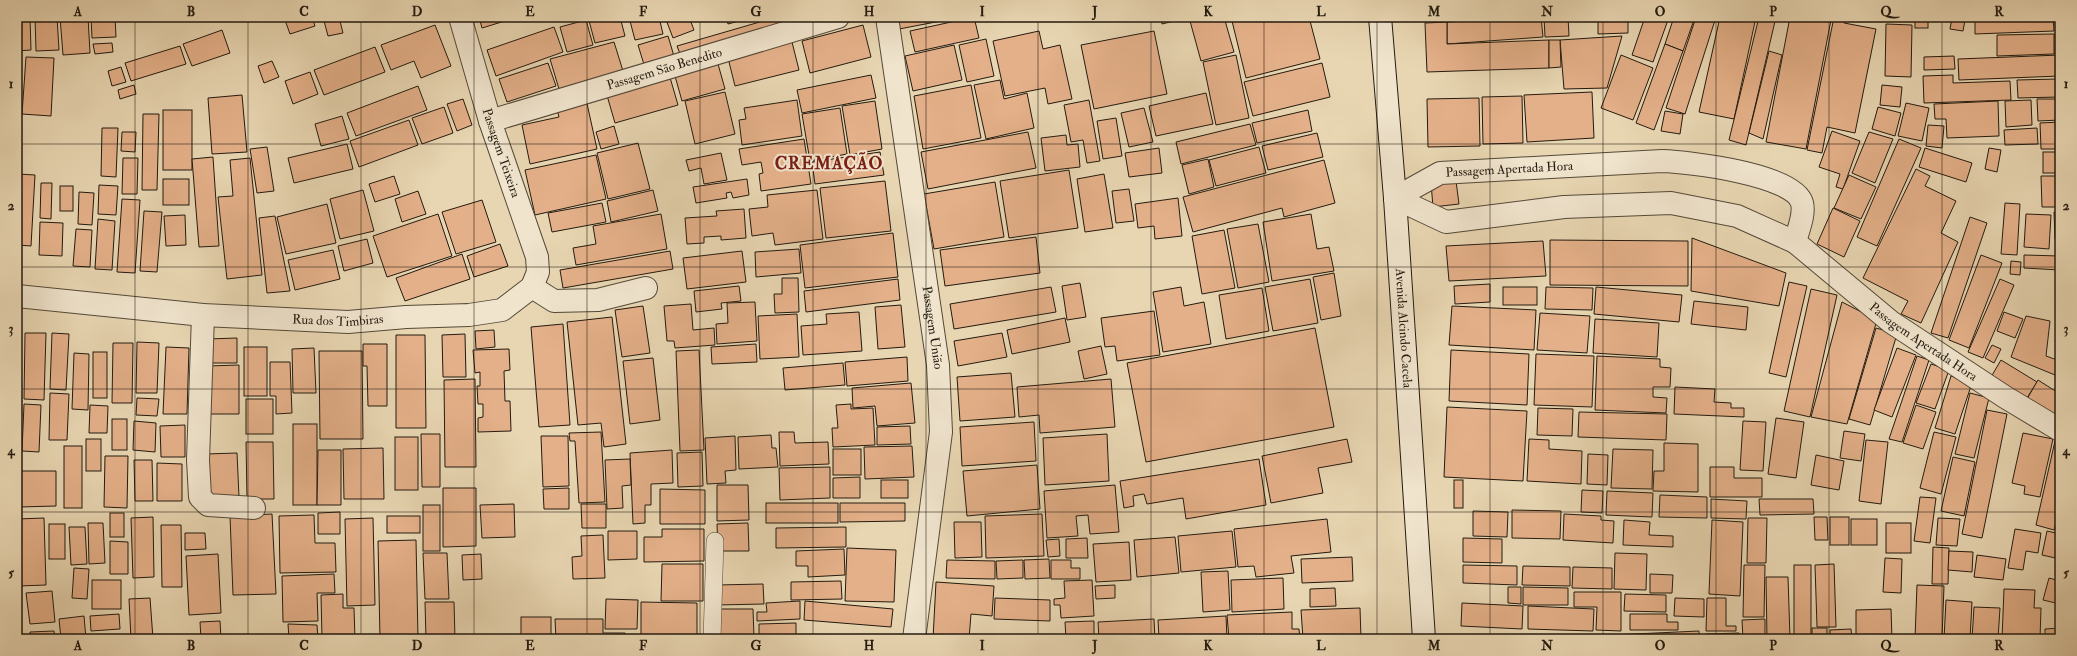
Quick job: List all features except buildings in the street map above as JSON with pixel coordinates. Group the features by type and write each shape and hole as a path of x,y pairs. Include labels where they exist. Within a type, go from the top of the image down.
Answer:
{"street":[{"name":"Passagem Teixeira","path":"460,17 490,121 537,257 538,272 532,287"},
{"name":"Passagem São Benedito","path":"490,121 838,17"},
{"name":"Passagem União","path":"887,17 938,365 941,432 914,639"},
{"name":"Avenida Alcindo Cacela","path":"1380,17 1395,198 1424,639"},
{"name":"Passagem Apertada Hora","path":"1395,198 1440,173 1662,161 1689,162 1753,175 1787,188 1799,196 1802,203 1802,215 1795,242"},
{"name":"Passagem Apertada Hora","path":"1395,198 1446,222 1564,207 1671,203 1737,216 1795,242 1891,322 2060,430"},
{"path":"532,287 554,301 598,300 646,288"},
{"name":"Rua dos Timbiras","path":"17,296 203,315 348,322 406,317 469,315 502,310 532,287"},
{"path":"203,315 198,460 200,497 208,505 254,508"}],"lane":[{"path":"712,639 715,542"}],"district":[{"name":"CREMAÇÃO","path":"829,163"}]}
